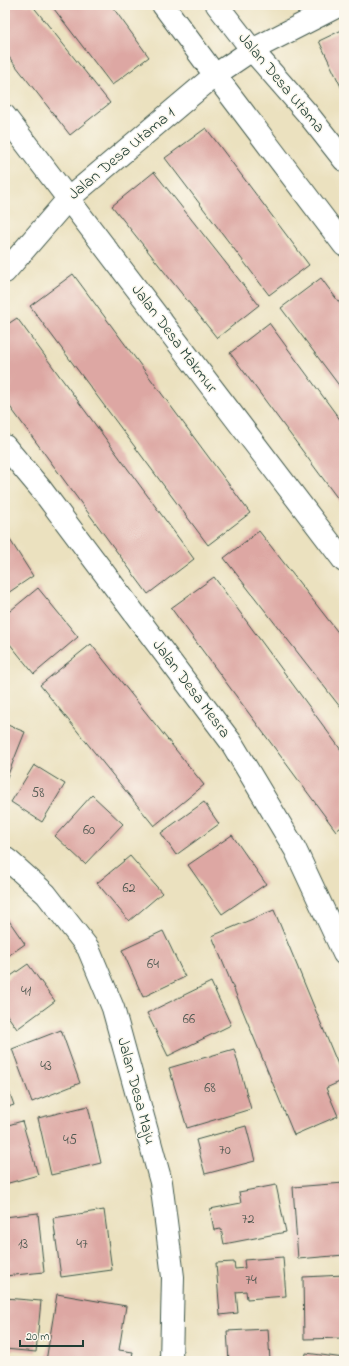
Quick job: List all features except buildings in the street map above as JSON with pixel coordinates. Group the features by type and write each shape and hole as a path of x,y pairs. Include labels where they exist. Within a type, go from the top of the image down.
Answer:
{"street":[{"path":"163,5 344,245"},
{"name":"Jalan Desa Utama","path":"217,5 252,50 307,113 344,160"},
{"name":"Jalan Desa Utama 1","path":"5,272 68,199 215,75 252,50 340,5"},
{"name":"Jalan Desa Makmur","path":"5,116 344,561"},
{"name":"Jalan Desa Mesra","path":"5,446 41,489 231,742 295,849 344,954"},
{"name":"Jalan Desa Maju","path":"5,858 46,894 88,948 113,1008 161,1182 173,1277 171,1361"}]}
